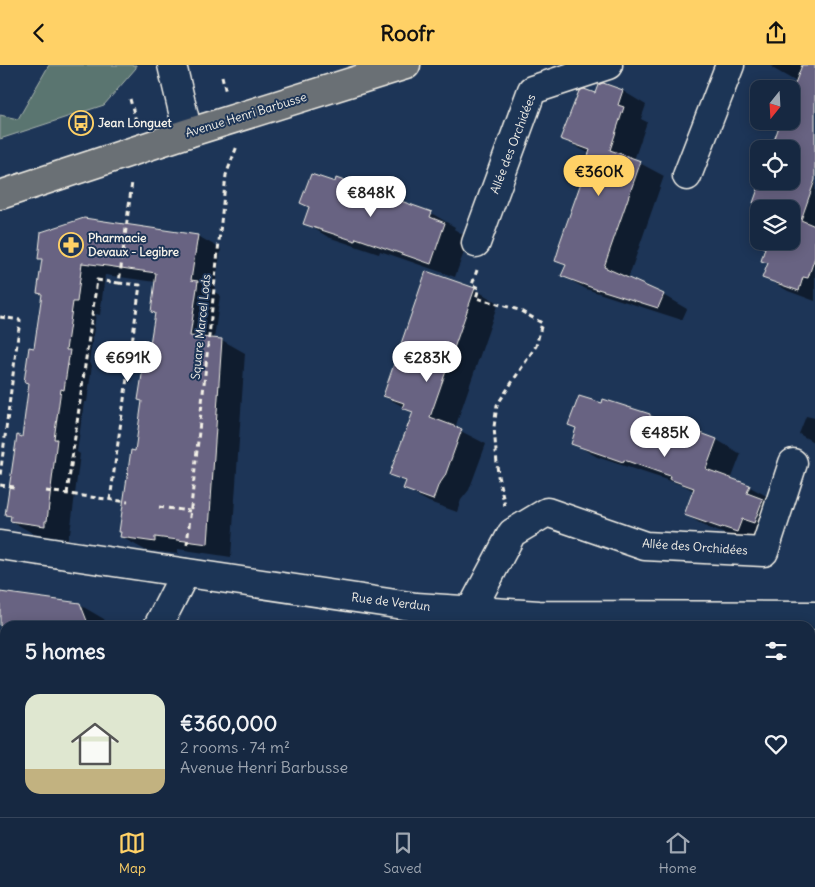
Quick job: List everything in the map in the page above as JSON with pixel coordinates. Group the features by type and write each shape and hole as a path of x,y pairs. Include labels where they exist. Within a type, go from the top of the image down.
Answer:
{"main road":[{"name":"Avenue Henri Barbusse","path":"0,195 188,133 406,65"}],"street":[{"path":"172,65 188,133"},
{"name":"Allée des Orchidées","path":"476,243 532,90 608,65"},
{"path":"687,176 730,65"},
{"name":"Allée des Orchidées","path":"512,533 547,512 645,546 764,552 793,463"},
{"path":"471,610 512,533"},
{"name":"Rue de Verdun","path":"0,545 416,607 539,615 815,616"},
{"path":"161,621 185,573"}],"path":[{"name":"Square Marcel Lods","path":"185,573 226,175 238,148"},
{"path":"119,283 132,182"},
{"path":"476,243 484,247 472,285 479,288 476,298 518,310 542,323 536,346 498,405 494,427 498,476 512,533"},
{"path":"67,494 97,280 140,285 110,500"},
{"path":"0,317 20,320 0,476"},
{"path":"0,485 14,487"},
{"path":"46,491 128,502"},
{"path":"159,507 190,511"}],"green space":[{"path":"49,65 136,65 136,68 104,105 0,139 0,115 18,119"}],"building":[{"path":"802,65 815,65 815,180 801,220 815,226 815,257 808,278 803,277 799,291 762,278 768,263 761,261 764,250 800,250 800,200 754,200 758,190 800,190 800,140 774,140 778,130 800,130 800,80 796,80"},
{"path":"603,83 623,90 618,105 624,107 610,150 641,161 604,267 664,294 658,308 598,290 561,276 566,265 555,261 590,150 560,139 579,91 584,89 595,93 598,85"},
{"path":"311,174 335,182 336,178 432,212 430,217 445,223 431,264 356,238 355,241 303,224 309,207 300,203"},
{"path":"84,218 198,235 191,280 198,281 190,336 222,339 208,544 155,537 155,542 120,537 121,532 119,532 131,450 135,451 142,401 138,400 144,362 147,362 155,313 151,312 156,273 107,266 82,263 77,302 73,302 66,350 70,350 64,390 61,389 54,439 57,439 45,526 10,521 11,516 5,515 17,435 22,437 29,383 24,382 29,347 34,348 42,294 37,293 42,259 38,259 41,232"},
{"path":"426,271 475,288 430,417 462,429 445,476 438,486 433,500 403,489 406,481 389,475 413,412 402,408 404,403 383,396"},
{"path":"579,396 602,403 603,399 650,414 650,416 689,431 690,429 717,439 706,469 750,485 747,493 763,499 754,523 742,519 737,532 684,515 694,488 669,479 670,476 571,444 576,428 568,425"},
{"path":"0,592 80,603 87,621 0,621"}],"place":[{"name":"Jean Longuet","path":"81,123"},
{"name":"Pharmacie Devaux - Legibre","path":"71,245"}]}
